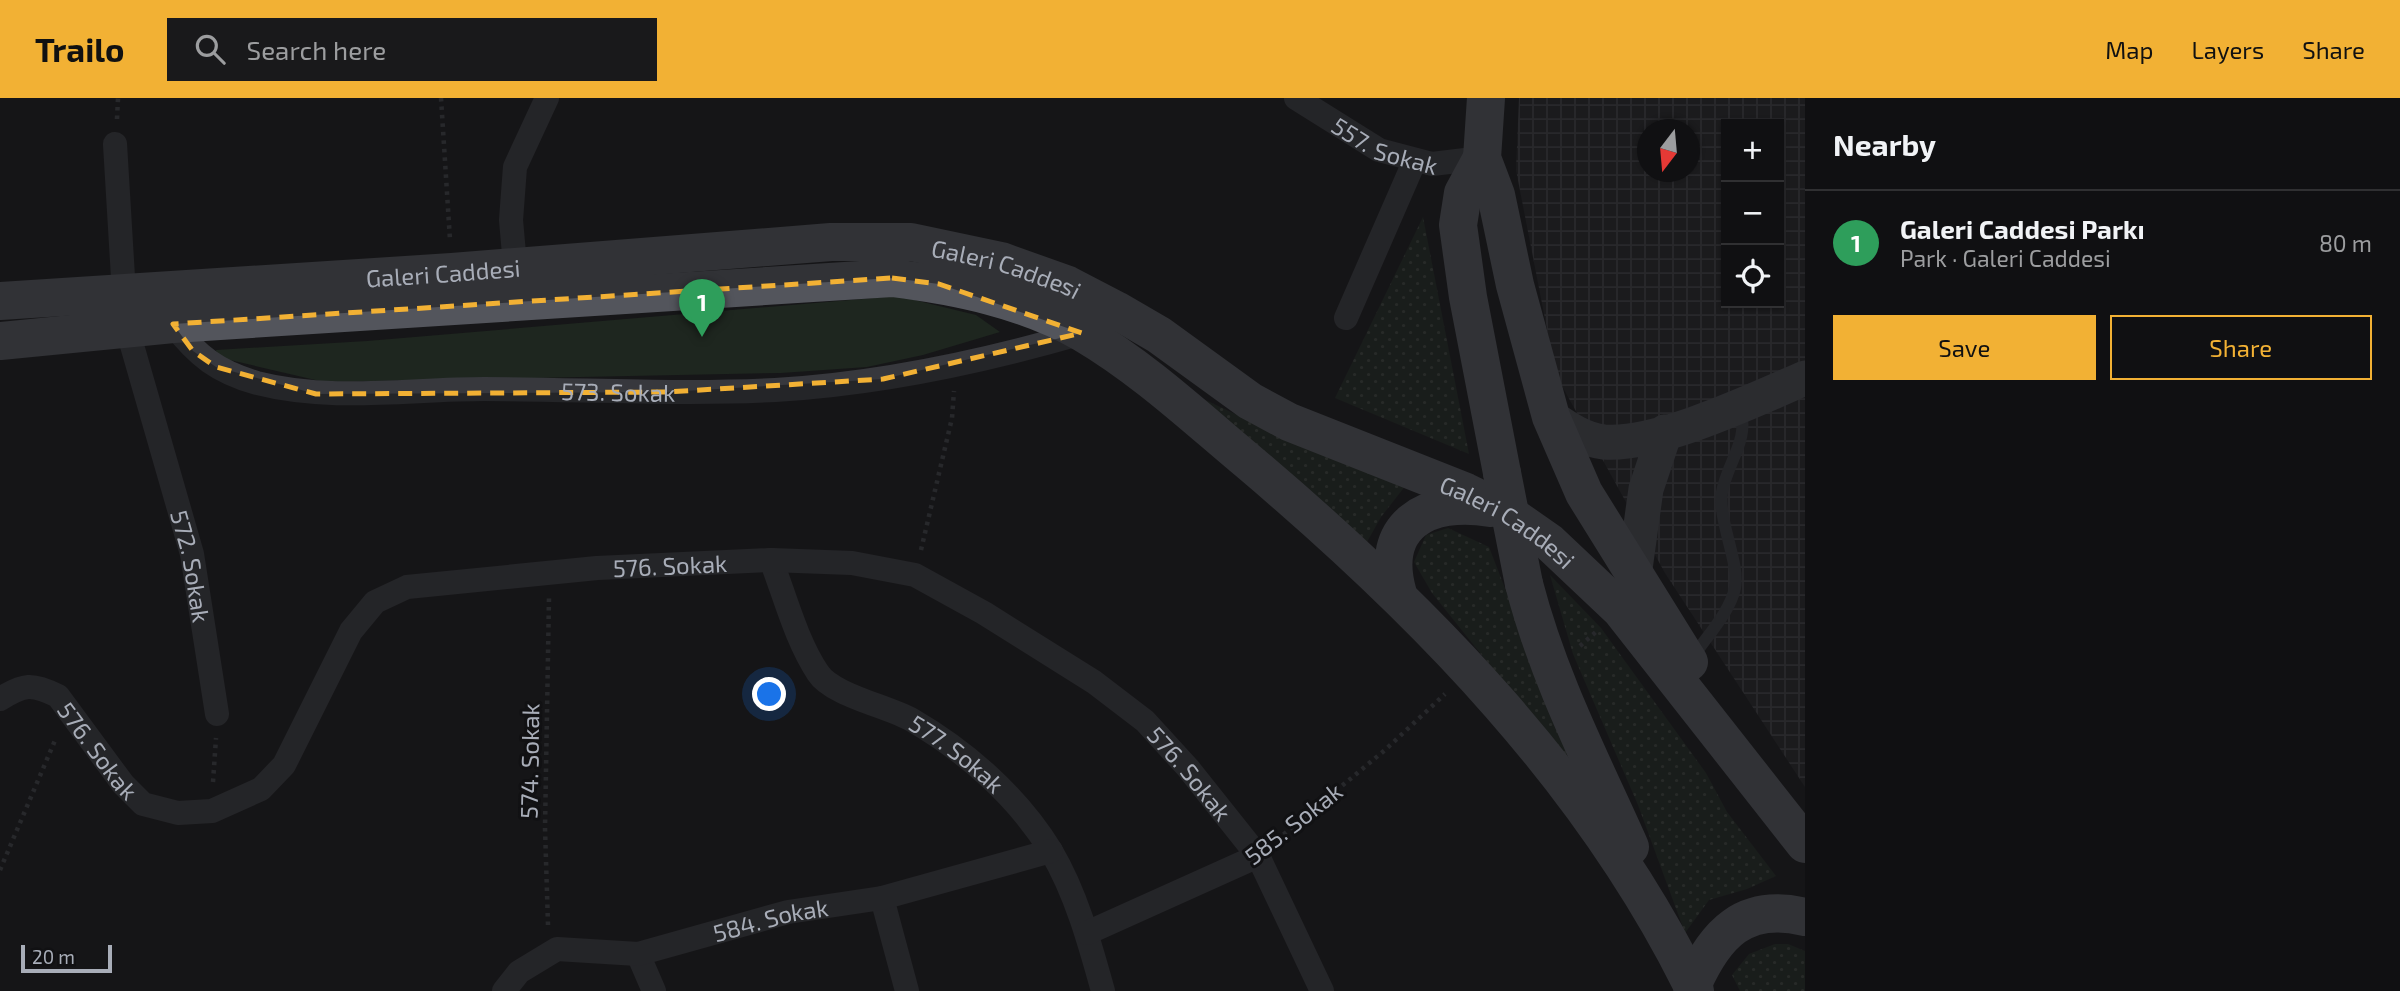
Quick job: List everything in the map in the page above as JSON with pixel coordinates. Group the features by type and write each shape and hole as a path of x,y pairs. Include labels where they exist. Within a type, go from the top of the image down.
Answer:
{"main road":[{"path":"1486,98 1482,158 1496,195 1514,285 1550,417 1628,593 1689,663 1722,734"},
{"path":"1482,158 1463,193 1458,225 1468,297 1503,492 1524,584 1552,672 1640,870 1653,914"},
{"name":"Galeri Caddesi","path":"0,341 126,311 515,265 868,241 911,243 1001,261 1068,285 1116,310 1159,335 1250,401 1289,422 1404,466 1503,492 1549,542 1628,593 1722,734 1805,844"},
{"name":"Galeri Caddesi","path":"0,301 126,311 173,324 892,278 939,284 994,298 1082,332 1169,395 1313,517 1398,594 1471,669 1582,809 1653,914 1687,989"},
{"path":"1398,594 1391,558 1396,537 1406,525 1424,513 1503,492"},
{"path":"1687,989 1717,941 1735,926 1761,913 1784,912 1805,917"}],"street":[{"path":"515,265 510,220 515,167 547,98"},
{"name":"557. Sokak","path":"1296,98 1379,150 1432,164 1482,158"},
{"name":"572. Sokak","path":"115,144 126,311 191,554 217,714"},
{"path":"1346,318 1415,160"},
{"name":"573. Sokak","path":"173,324 193,351 216,367 256,382 316,394 483,389 667,392 776,390 883,379 955,365 1082,332"},
{"path":"1550,417 1575,433 1603,442 1641,440 1738,407 1805,378"},
{"path":"1628,593 1646,489 1665,432"},
{"name":"576. Sokak","path":"0,699 20,686 42,688 58,696 123,784 143,804 178,813 212,811 261,789 284,765 351,631 375,602 407,587 550,572 771,560 852,563 915,575 984,613 1094,682 1145,722 1188,768 1258,856 1322,991"},
{"name":"577. Sokak","path":"771,560 819,674 834,689 872,701 912,720 965,755 1006,793 1051,851 1087,933 1103,991"},
{"name":"584. Sokak","path":"557,949 638,954 788,912 882,898 1051,851"},
{"name":"585. Sokak","path":"1087,933 1258,856"},
{"path":"882,898 907,991"},
{"path":"504,991 519,972 557,949"},
{"path":"638,954 654,991"}],"lane":[{"path":"1689,663 1730,604 1736,585 1725,530 1722,494 1727,473 1744,434 1744,423 1738,407"}],"path":[{"path":"441,98 452,272"},
{"path":"915,575 952,418 955,365"},
{"name":"574. Sokak","path":"550,572 545,828 548,925 557,949"},
{"path":"1552,672 1628,593"},
{"name":"585. Sokak","path":"1258,856 1385,750 1471,669"},
{"path":"0,870 69,709"},
{"path":"212,811 217,714"}],"highlighted area":[{"path":"892,278 939,284 1082,333 883,379 667,392 316,394 216,367 193,351 173,324"}],"shaded area":[{"path":"1519,98 1805,98 1805,787 1665,573 1556,375 1516,170"},
{"path":"1423,217 1469,454 1335,398"},
{"path":"898,296 976,315 1000,332 923,355 867,367 781,373 324,382 217,357 216,350 367,341"},
{"path":"1199,397 1327,457 1406,485 1381,517 1367,542"},
{"path":"1448,528 1489,547 1576,773 1432,593 1414,562 1426,535"},
{"path":"1550,575 1601,628 1706,773 1727,812 1776,876 1747,889 1709,900 1685,933 1638,805 1573,654"},
{"path":"1775,944 1788,944 1805,951 1805,991 1740,991 1732,975 1749,954"}],"place":[{"name":"Galeri Caddesi Parkı","path":"702,337"}]}
